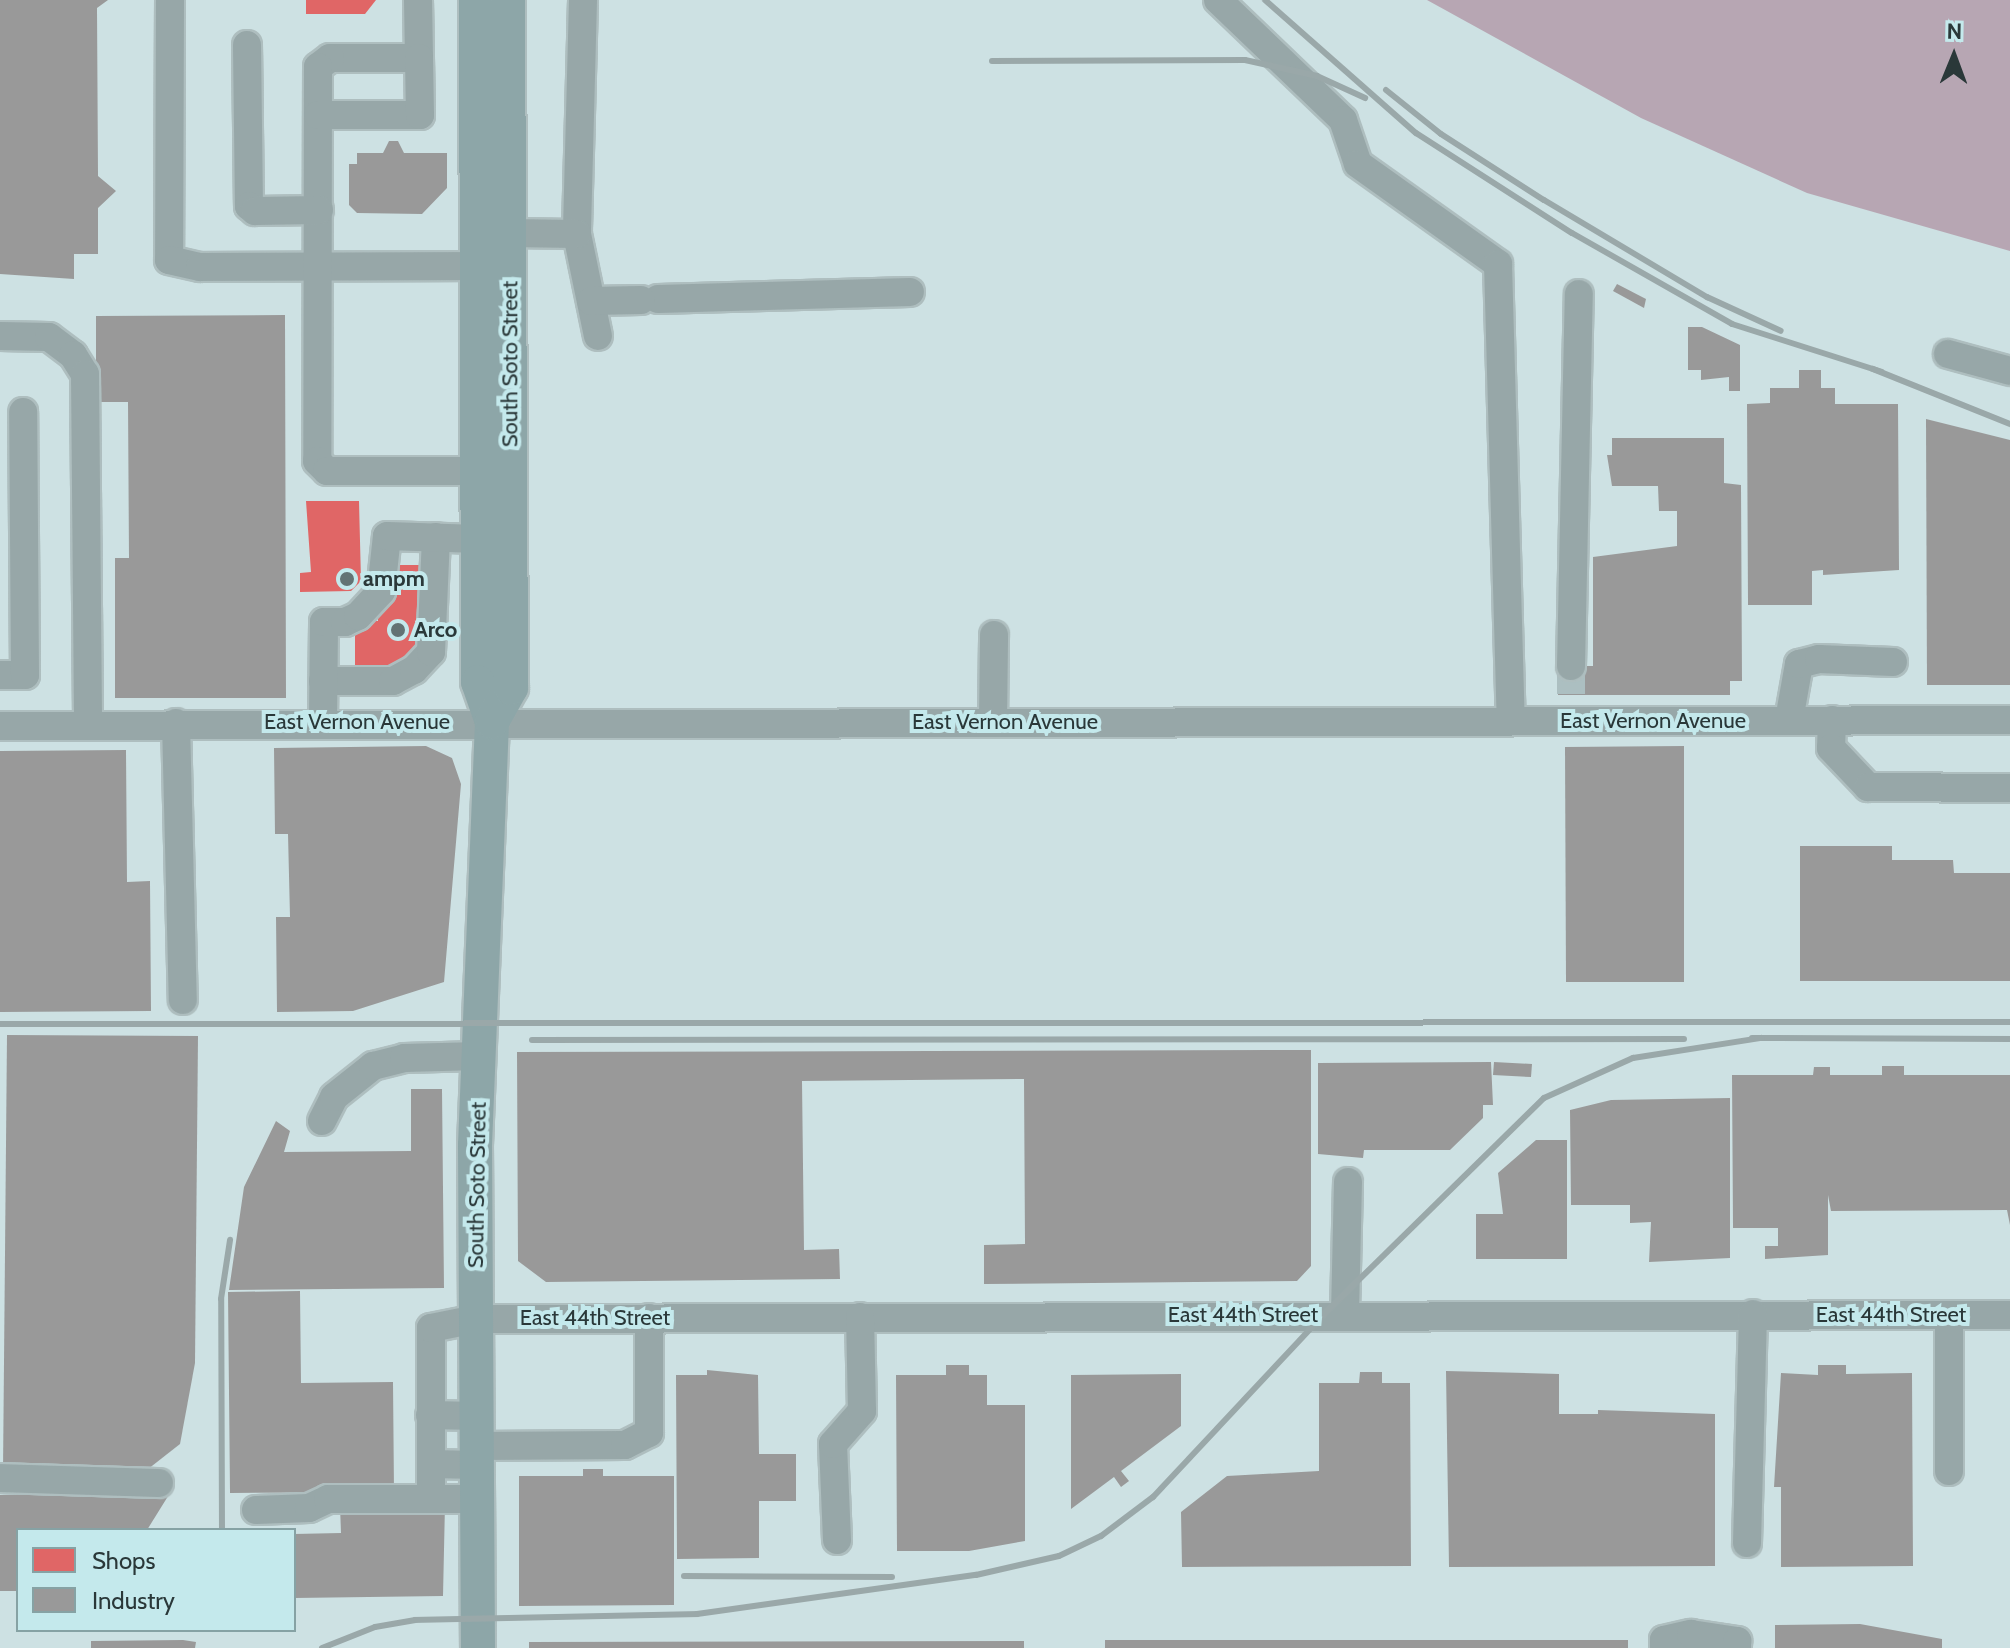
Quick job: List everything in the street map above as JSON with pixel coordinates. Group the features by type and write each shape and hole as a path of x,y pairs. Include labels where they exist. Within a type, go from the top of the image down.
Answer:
{"main road":[{"name":"South Soto Street","path":"476,0 478,682 492,722 479,1056 476,1319 478,1648"},
{"name":"South Soto Street","path":"492,722 511,688 508,0"},
{"path":"475,266 510,266"}],"street":[{"path":"170,0 169,260 200,267 475,266"},
{"path":"318,115 420,115 418,0"},
{"path":"583,0 577,234 598,336"},
{"path":"1218,0 1343,120 1358,164 1498,264 1511,721"},
{"path":"247,45 249,206 255,211 319,210"},
{"path":"419,58 321,60 318,115 317,461 327,471 478,471"},
{"path":"509,233 577,234"},
{"path":"591,301 910,292"},
{"path":"1571,666 1579,294"},
{"path":"0,336 49,337 73,355 85,374 88,724"},
{"path":"1948,354 2010,371"},
{"path":"0,675 25,675 23,412"},
{"path":"323,721 324,622 358,616 381,591 387,536 478,539"},
{"path":"323,681 393,681 414,670 431,652 436,537"},
{"path":"993,722 994,635"},
{"path":"1789,720 1799,664 1819,659 1893,662"},
{"name":"East Vernon Avenue","path":"0,726 323,721 1511,721 1572,709 1789,720 2010,720"},
{"path":"1832,720 1831,748 1868,787 2010,788"},
{"path":"176,723 183,1000"},
{"path":"322,1121 334,1097 373,1066 404,1058 479,1056"},
{"path":"1345,1314 1348,1182"},
{"name":"East 44th Street","path":"430,1415 431,1328 476,1319 1345,1314 2010,1315"},
{"path":"1747,1543 1753,1314"},
{"path":"1949,1315 1949,1471"},
{"path":"837,1540 833,1444 862,1411 860,1317"},
{"path":"431,1464 477,1442 625,1445 649,1433 649,1318"},
{"path":"430,1415 477,1442"},
{"path":"430,1415 431,1499"},
{"path":"0,1478 159,1483"},
{"path":"256,1510 309,1508 328,1499 477,1499"},
{"path":"1664,1648 1664,1640 1691,1634 1737,1641 1737,1648"}],"shaded area":[{"path":"1427,0 2010,0 2010,251 1807,193 1641,118"}],"building: Shops":[{"path":"306,0 376,0 365,14 306,14"},
{"path":"306,501 359,501 361,581 351,591 300,592 300,573 311,572"},
{"path":"378,565 419,565 419,643 398,666 355,666 355,621 378,621"}],"building: Industry":[{"path":"0,0 108,0 97,8 98,176 116,191 98,208 98,254 74,254 74,279 0,274"},
{"path":"389,141 398,141 404,153 447,153 447,188 422,214 357,213 349,205 349,164 357,164 357,153 383,153"},
{"path":"1617,284 1646,299 1644,308 1613,291"},
{"path":"285,315 286,698 115,698 115,558 129,558 128,402 96,402 96,316"},
{"path":"1688,327 1702,327 1740,345 1740,391 1729,391 1729,377 1701,380 1701,370 1688,370"},
{"path":"1799,370 1821,370 1821,388 1835,388 1835,404 1898,404 1899,570 1823,575 1823,570 1812,571 1812,605 1748,605 1747,404 1770,403 1770,388 1799,388"},
{"path":"1926,419 2010,440 2010,685 1927,685"},
{"path":"1612,438 1724,438 1724,483 1741,485 1742,681 1730,681 1730,695 1558,695 1558,666 1593,666 1593,557 1677,546 1677,511 1659,511 1658,486 1612,486 1607,455 1612,455"},
{"path":"426,746 452,758 461,784 444,982 353,1011 277,1012 276,917 290,917 288,834 275,834 274,748"},
{"path":"1684,746 1684,982 1566,982 1565,747"},
{"path":"126,750 127,882 150,881 151,1011 0,1012 0,751"},
{"path":"1800,846 1892,846 1892,860 1953,860 1954,873 2010,873 2010,981 1800,981"},
{"path":"7,1035 198,1036 195,1363 180,1444 143,1473 3,1472"},
{"path":"1311,1050 1311,1266 1297,1281 984,1284 984,1245 1025,1244 1024,1079 802,1081 804,1250 839,1249 840,1279 546,1282 518,1261 517,1052"},
{"path":"1491,1062 1493,1105 1483,1105 1483,1118 1450,1150 1364,1150 1363,1158 1318,1154 1318,1063"},
{"path":"1494,1062 1532,1064 1531,1077 1493,1075"},
{"path":"1882,1066 1904,1066 1904,1075 2010,1075 2010,1225 2007,1210 1831,1211 1828,1195 1828,1255 1765,1259 1765,1246 1778,1246 1778,1228 1733,1228 1732,1075 1813,1075 1814,1067 1830,1067 1830,1075 1882,1075"},
{"path":"411,1089 442,1089 444,1288 229,1290 244,1187 276,1121 290,1131 284,1152 411,1151"},
{"path":"1730,1098 1730,1258 1649,1262 1651,1222 1630,1223 1630,1205 1571,1205 1570,1110 1611,1100"},
{"path":"1536,1140 1567,1140 1567,1259 1476,1259 1476,1214 1503,1214 1498,1173"},
{"path":"300,1291 301,1383 393,1382 394,1492 230,1493 228,1292"},
{"path":"946,1365 969,1365 969,1375 987,1375 987,1405 1025,1405 1025,1541 969,1551 897,1551 896,1375 946,1375"},
{"path":"1818,1365 1846,1365 1846,1374 1912,1373 1913,1566 1781,1567 1781,1487 1774,1487 1781,1373 1818,1375"},
{"path":"707,1370 758,1375 759,1454 796,1454 796,1501 759,1501 759,1558 677,1559 676,1375 707,1375"},
{"path":"1446,1371 1559,1374 1559,1414 1598,1414 1598,1410 1715,1414 1715,1566 1449,1567"},
{"path":"1360,1372 1382,1372 1382,1383 1410,1383 1411,1566 1182,1567 1181,1512 1227,1476 1319,1471 1319,1383 1359,1383"},
{"path":"1181,1374 1181,1426 1121,1471 1129,1481 1121,1487 1114,1477 1071,1509 1071,1375"},
{"path":"583,1469 603,1469 603,1476 674,1476 674,1605 519,1606 519,1476 583,1476"},
{"path":"170,1493 148,1528 16,1528 16,1591 0,1591 0,1495"},
{"path":"445,1504 443,1596 296,1598 296,1534 341,1533 340,1506"},
{"path":"1860,1624 1942,1639 1942,1648 1775,1648 1775,1625"},
{"path":"1105,1640 1628,1640 1628,1648 1105,1648"},
{"path":"91,1641 196,1642 195,1648 91,1648"},
{"path":"1024,1641 1024,1648 529,1648 529,1642"}],"tunnel":[{"path":"1571,666 1571,698"}],"railway":[{"path":"1265,0 1416,133 1572,233 1732,324 1882,372"},
{"path":"992,61 1245,60 1317,76 1365,98"},
{"path":"1386,90 1441,134 1544,200 1707,297 1781,331"},
{"path":"1873,369 2010,424"},
{"path":"0,1024 2010,1022"},
{"path":"1752,1038 2010,1039"},
{"path":"322,1648 375,1627 415,1620 697,1614 976,1575 1059,1556 1101,1536 1153,1497 1324,1314 1544,1098 1633,1058 1761,1038"},
{"path":"532,1040 1684,1039"},
{"path":"222,1528 221,1299 230,1240"},
{"path":"684,1576 892,1577"}],"place":[{"name":"ampm","path":"347,579"},
{"name":"Arco","path":"398,630"}]}
